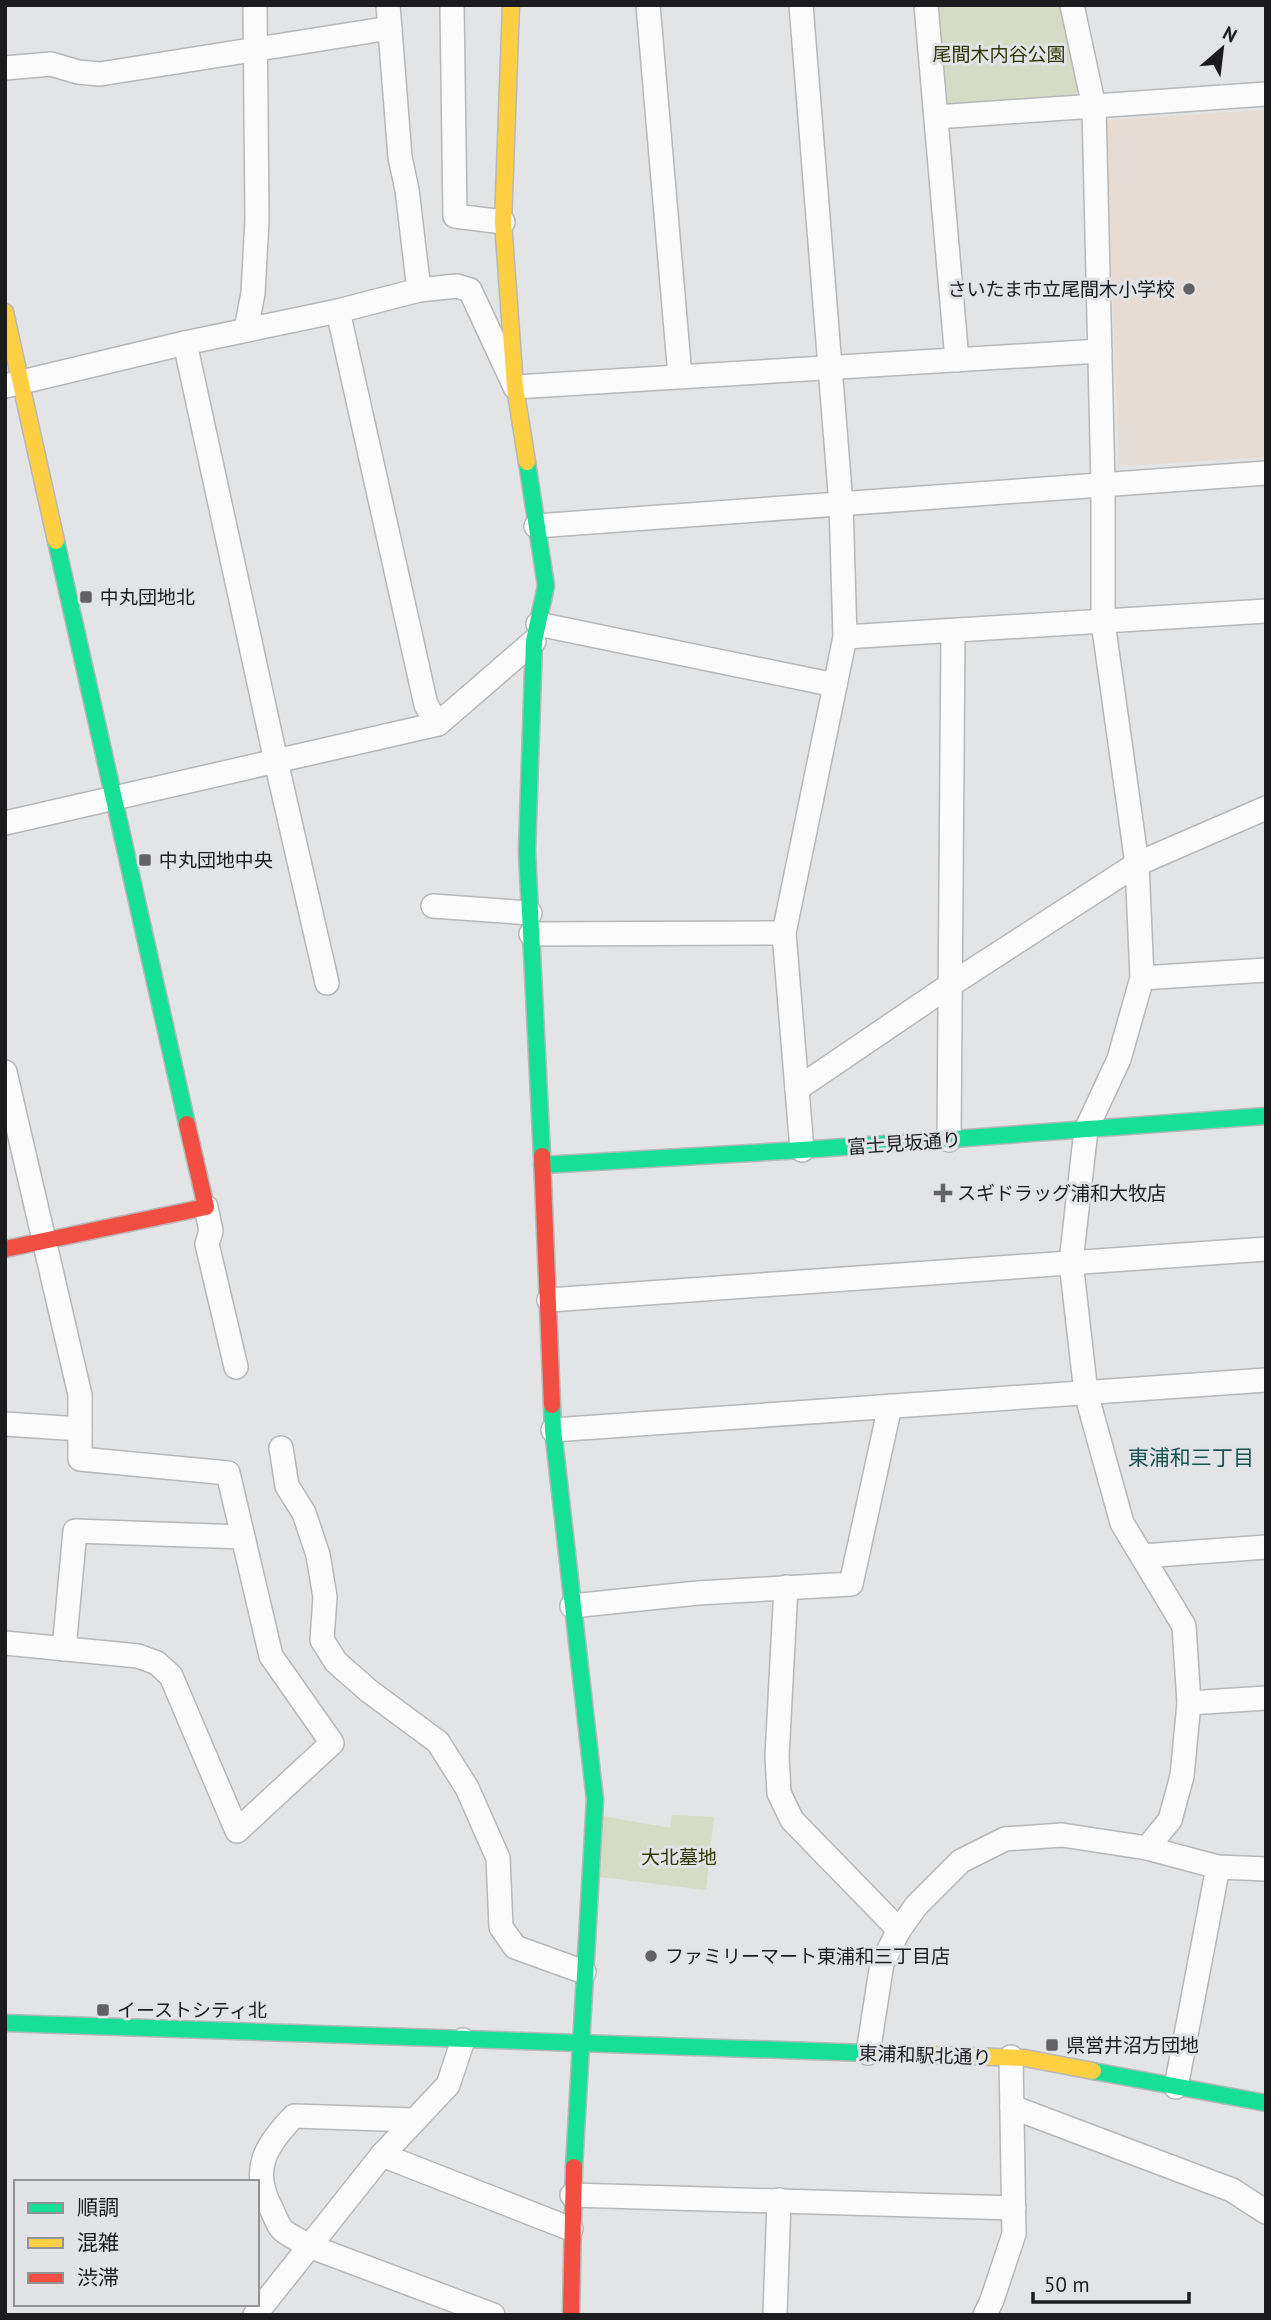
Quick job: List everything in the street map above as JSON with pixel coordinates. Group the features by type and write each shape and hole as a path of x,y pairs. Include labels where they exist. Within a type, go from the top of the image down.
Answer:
{"street":[{"path":"247,330 253,293 256,230 256,5"},
{"path":"388,5 400,158 407,190 419,290"},
{"path":"452,5 455,216 503,222"},
{"path":"511,5 503,222 515,387 546,586 536,632 527,851 553,1430 595,1800 579,2044 572,2195 571,2315"},
{"path":"648,5 680,376"},
{"path":"801,5 841,504 845,637 785,933 802,1150"},
{"path":"926,5 957,360"},
{"path":"1072,5 1094,107 1103,485 1103,622 1137,864 1142,978 1119,1059 1086,1130 1071,1262 1086,1393 1122,1523 1184,1626 1189,1703 1182,1776 1170,1820 1147,1848"},
{"path":"5,68 51,64 78,72 100,74 390,28"},
{"path":"936,117 1266,94"},
{"path":"14,384 185,343 338,311 419,290 457,286 470,290 515,387"},
{"path":"338,311 426,705 438,724"},
{"path":"5,312 14,384 114,799 206,1207 211,1231 206,1244 236,1367"},
{"path":"185,343 327,983"},
{"path":"515,387 1100,351"},
{"path":"536,526 1266,473"},
{"path":"845,637 1266,611"},
{"path":"949,1140 953,631"},
{"path":"5,822 438,724 536,632"},
{"path":"536,632 835,685"},
{"path":"797,1088 1137,864 1266,808"},
{"path":"433,906 530,924 785,933"},
{"path":"1142,978 1266,970"},
{"path":"5,1072 80,1395 80,1459 228,1473 271,1656 332,1743 237,1831 171,1676 157,1663 138,1656 5,1643"},
{"name":"富士見坂通り","path":"542,1165 802,1150 1266,1116"},
{"path":"5,1249 206,1207"},
{"path":"549,1300 1266,1249"},
{"path":"553,1430 1266,1380"},
{"path":"572,1606 698,1592 851,1584 890,1406"},
{"path":"5,1424 80,1429"},
{"path":"282,1448 287,1486 304,1513 318,1555 325,1597 322,1640 336,1662 369,1691 438,1742 467,1788 498,1858 501,1927 515,1947 584,1972"},
{"path":"64,1649 75,1531 243,1538"},
{"path":"1142,1556 1266,1547"},
{"path":"786,1587 777,1756 779,1794 792,1821 899,1930"},
{"path":"1189,1703 1266,1698"},
{"path":"868,2053 882,1963 899,1930 916,1906 961,1861 1005,1839 1062,1835 1147,1848 1218,1867 1266,1869"},
{"path":"1176,2087 1218,1867"},
{"name":"東浦和駅北通り","path":"5,2023 1010,2057 1266,2103"},
{"path":"255,2315 382,2155 447,2085 463,2040"},
{"path":"985,2315 1014,2234 1010,2057"},
{"path":"1012,2108 1232,2190 1266,2212"},
{"path":"413,2120 293,2116 274,2136 264,2154 262,2192 282,2230 309,2246 493,2315"},
{"path":"382,2155 571,2229"},
{"path":"572,2195 1014,2208"},
{"path":"775,2315 779,2200"}],"shaded area":[{"name":"さいたま市立尾間木小学校","path":"1266,110 1266,457 1119,466 1106,120"}],"green space":[{"name":"尾間木内谷公園","path":"933,5 1062,5 1078,88 1074,97 952,108 942,102"},
{"name":"大北墓地","path":"672,1815 714,1817 706,1890 600,1877 603,1816 670,1828"}],"traffic: fast":[{"path":"527,462 546,586 534,641 527,851 542,1156"},
{"path":"56,541 187,1124"},
{"path":"542,1165 802,1150 1266,1116"},
{"path":"552,1405 595,1800 574,2167"},
{"path":"5,2023 867,2053"},
{"path":"1093,2071 1266,2103"}],"traffic: slow":[{"path":"511,5 503,222 515,387 527,462"},
{"path":"5,312 56,541"},
{"path":"867,2053 1025,2058 1093,2071"}],"traffic: jam":[{"path":"5,1249 206,1207 187,1124"},
{"path":"542,1156 552,1405"},
{"path":"571,2315 574,2167"}],"place":[{"name":"さいたま市立尾間木小学校","path":"1189,289"},
{"name":"中丸団地北","path":"86,597"},
{"name":"中丸団地中央","path":"145,860"},
{"name":"スギドラッグ浦和大牧店","path":"943,1193"},
{"name":"ファミリーマート東浦和三丁目店","path":"651,1956"},
{"name":"イーストシティ北","path":"103,2010"},
{"name":"県営井沼方団地","path":"1052,2045"}],"district":[{"name":"東浦和三丁目","path":"1191,1458"}]}
